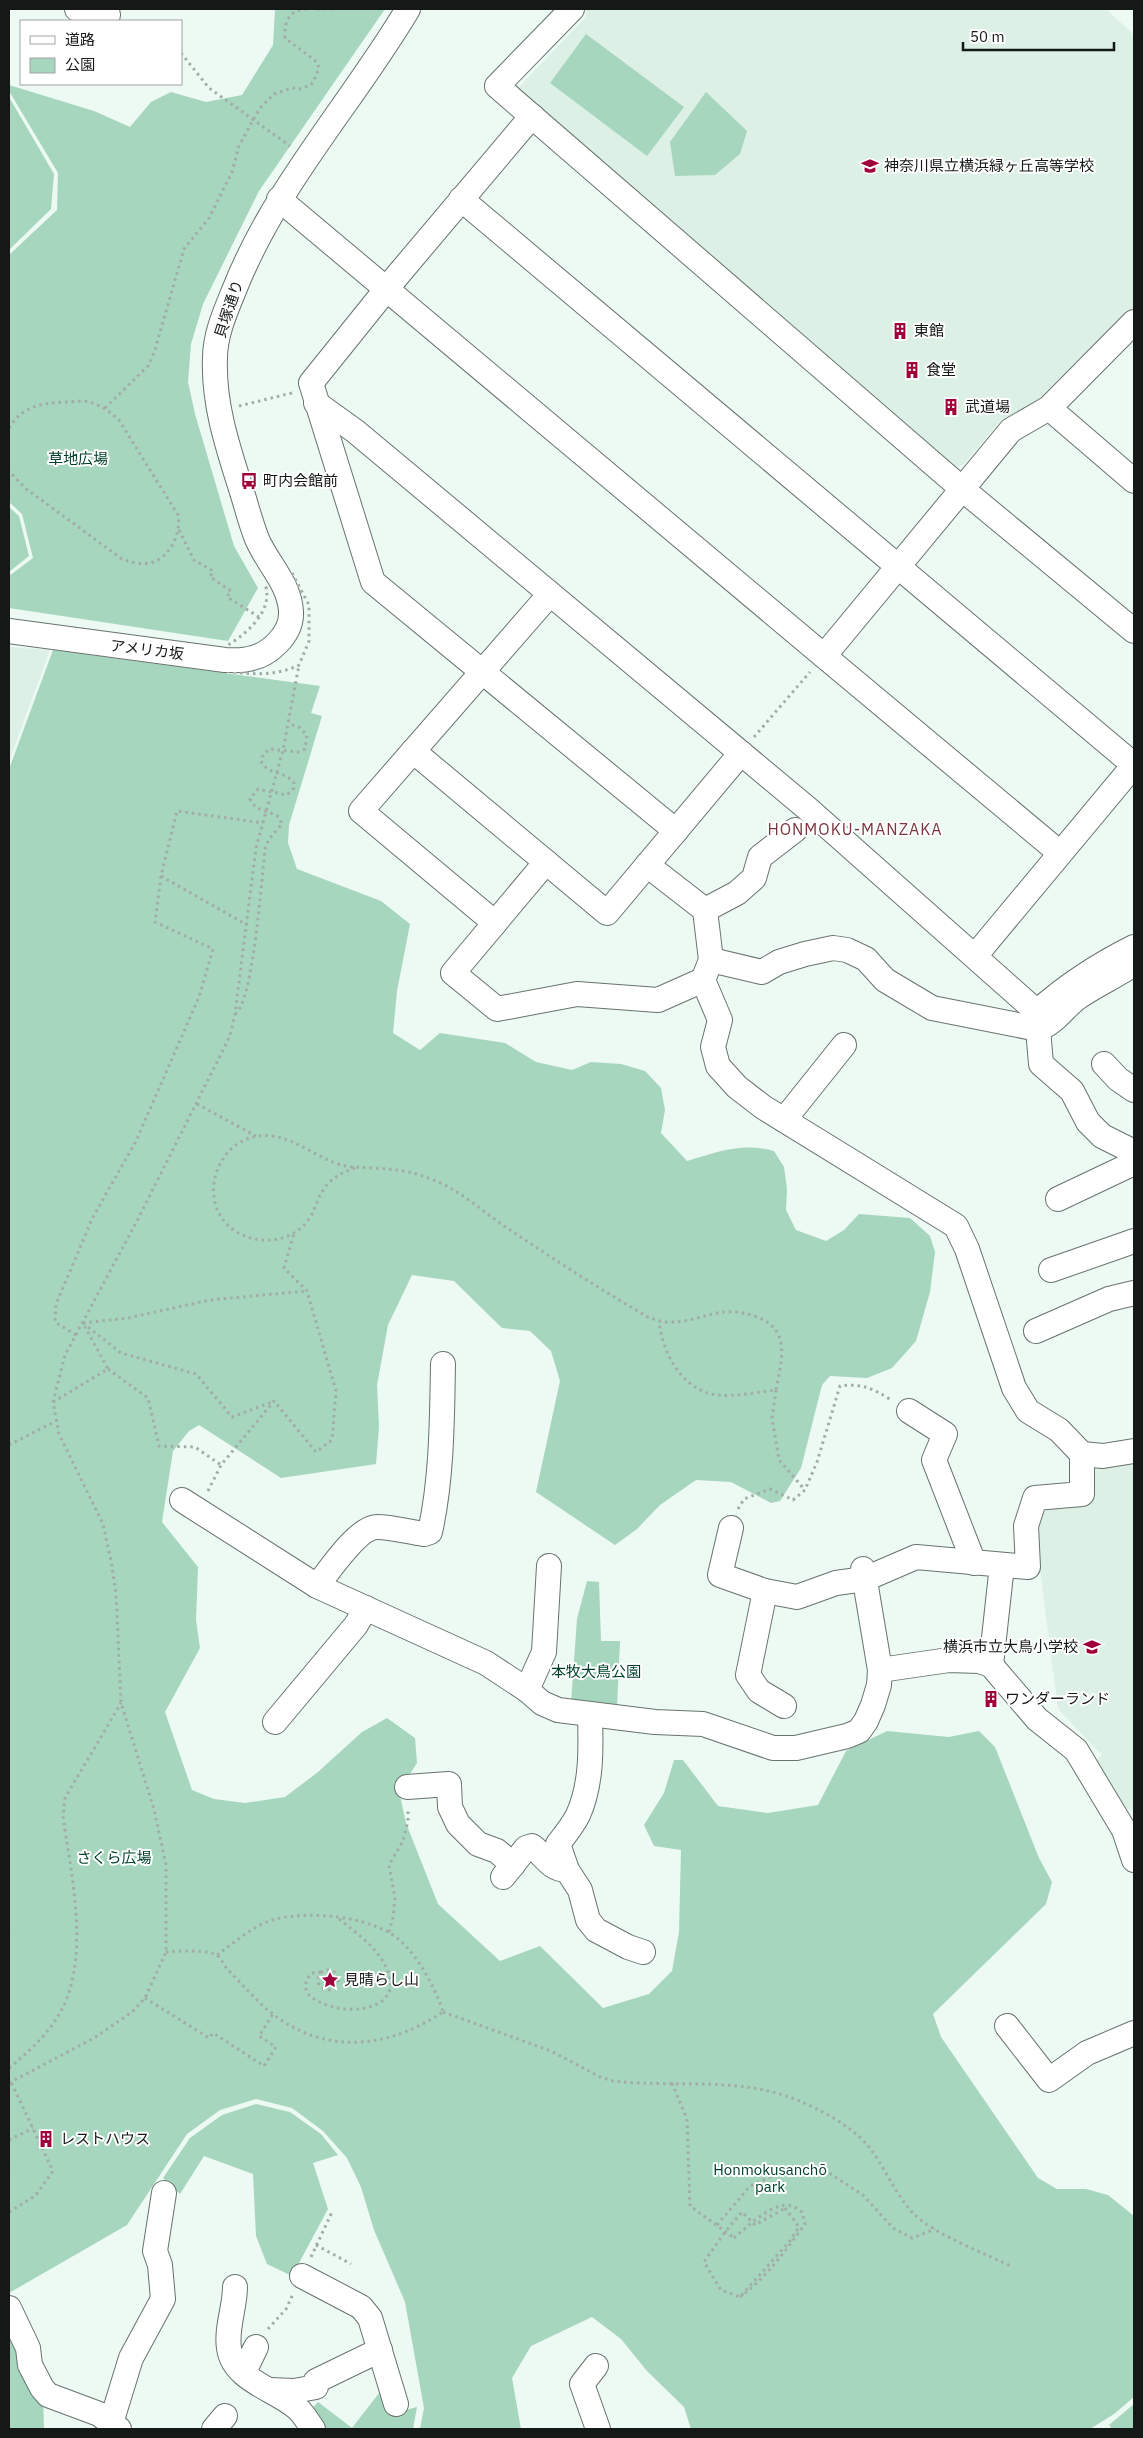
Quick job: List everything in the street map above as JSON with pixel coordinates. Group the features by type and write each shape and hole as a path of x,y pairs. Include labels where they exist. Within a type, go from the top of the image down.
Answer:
{"street":[{"path":"77,9 91,17 108,15"},
{"name":"貝塚通り","path":"280,641 289,625 291,613 289,601 280,580 257,540 219,411 214,356 223,318 243,268 279,199 408,9"},
{"path":"572,9 497,86 961,488 1134,631"},
{"path":"532,116 461,199 310,383 372,582 676,831"},
{"path":"279,199 1060,853"},
{"path":"461,199 1134,765 975,956"},
{"path":"824,656 961,488 1011,430 1049,408 1130,333"},
{"path":"314,396 741,753 803,818 975,956 1037,1012 1072,982 1134,947"},
{"path":"1049,408 1134,481"},
{"path":"495,923 361,811 550,594"},
{"name":"アメリカ坂","path":"9,632 226,660 250,659 270,650 280,641"},
{"path":"413,751 606,913 741,753"},
{"path":"705,910 737,894 754,878 760,857 803,818"},
{"path":"546,862 453,973 497,1010 577,994 658,1000 707,970 762,972 779,962 833,948 847,950 866,959 878,974 932,1008 1038,1030 1047,1026 1063,1009 1078,998 1134,964"},
{"path":"647,865 705,910"},
{"path":"705,910 707,970 720,1020 713,1047 718,1066 738,1087 784,1120 956,1226 967,1249 1014,1388 1028,1411 1059,1430 1082,1454 1103,1456 1134,1451"},
{"path":"1038,1030 1041,1064 1072,1091 1088,1122 1102,1136 1134,1152"},
{"path":"784,1120 844,1045"},
{"path":"1104,1064 1118,1079 1134,1090"},
{"path":"1058,1200 1134,1163"},
{"path":"1051,1270 1134,1241"},
{"path":"1036,1331 1109,1299 1134,1293"},
{"path":"317,1586 338,1559 368,1529 377,1527 424,1534 430,1532 434,1515 440,1448 442,1364"},
{"path":"909,1411 945,1434 934,1460 974,1563"},
{"path":"730,1528 720,1575 765,1591 797,1597 916,1557 1028,1567 1026,1526 1035,1498 1082,1494 1082,1454"},
{"path":"190,1505 317,1586 486,1663 527,1690 542,1703 558,1710 590,1715 703,1724 773,1748 796,1748 847,1736 859,1731 866,1721 879,1685 880,1670 864,1574"},
{"path":"990,1665 1002,1565"},
{"path":"527,1690 544,1652 549,1566"},
{"path":"765,1591 748,1675 759,1691 784,1706"},
{"path":"276,1722 356,1625 366,1608"},
{"path":"880,1670 949,1660 979,1661 990,1665 1036,1719 1076,1750 1129,1828 1134,1860"},
{"path":"590,1715 591,1753 587,1784 578,1815 558,1844 567,1870 580,1890 588,1920 596,1930 628,1947 643,1952"},
{"path":"407,1787 449,1784 450,1807 458,1824 478,1844 497,1852 508,1871 526,1848 532,1846 548,1864 558,1870 567,1870"},
{"path":"1007,2026 1049,2080 1087,2053 1134,2033"},
{"path":"9,2308 28,2348 30,2364 42,2388 48,2395 87,2408 115,2426 131,2358 163,2299 160,2265 155,2251 164,2194"},
{"path":"302,2276 361,2307 370,2318 396,2404"},
{"path":"235,2287 228,2347 235,2367 298,2409 313,2429"},
{"path":"244,2372 256,2347"},
{"path":"268,2390 294,2391 316,2387 316,2381 380,2350"},
{"path":"596,2366 582,2384 598,2429"}],"path":[{"path":"105,408 148,366 154,353 184,249 209,218 232,172 239,146 261,107 274,94 292,88 302,89 313,83 316,78 319,68 317,62 285,38 284,27 288,18 302,9 307,9"},
{"path":"317,9 336,9"},
{"path":"182,54 209,88 308,157"},
{"path":"219,411 314,396"},
{"path":"9,428 14,419 27,408 45,402 87,401 105,408 119,420 178,515 178,529 173,544 162,557 150,563 137,564 122,559 26,488 9,471"},
{"path":"178,529 194,560 213,571 210,577 231,591 227,597 259,617"},
{"path":"228,645 250,629 259,617 266,602 266,588"},
{"path":"741,753 824,656"},
{"path":"9,2212 36,2196 53,2171 10,2083 94,2038 132,2012 145,1998 166,1952 166,1865 154,1809 121,1703 116,1593 111,1561 103,1524 59,1434 53,1402 66,1354 197,1104 230,1036 235,1014 256,848 289,724 299,665"},
{"path":"235,1014 240,1011 248,982 265,849 269,839 282,824 279,817 253,805 250,799 258,789 287,795 294,788 292,780 263,766 262,757 269,749 298,752 306,746 307,736 303,731 289,724"},
{"path":"76,1335 55,1322 56,1304 94,1217 136,1141 199,997 213,949 155,922 161,876 177,811 262,823"},
{"path":"161,876 246,925"},
{"path":"197,1104 258,1136"},
{"path":"355,1168 339,1174 328,1183 318,1196 309,1219 295,1232 272,1241 253,1240 234,1230 221,1217 214,1199 213,1180 220,1161 231,1148 249,1137 269,1135 287,1139 328,1160 355,1168 406,1171 433,1179 464,1196 510,1229 648,1317 659,1321 677,1322 720,1311 735,1310 763,1319 774,1326 779,1333 781,1343 782,1354 772,1418 779,1460 805,1490"},
{"path":"274,1401 316,1452 332,1440 336,1391 307,1291 284,1268 295,1232"},
{"path":"83,1323 128,1318 210,1300 307,1291"},
{"path":"659,1321 664,1347 672,1363 703,1392 727,1396 776,1390"},
{"path":"83,1323 108,1369 148,1398 159,1446 195,1448 221,1465"},
{"path":"83,1323 121,1353 196,1374 232,1417 274,1401"},
{"path":"53,1402 108,1369"},
{"path":"730,1528 744,1499 770,1489 793,1500 805,1490 817,1462 840,1386 856,1384 881,1393"},
{"path":"190,1505 274,1401"},
{"path":"9,1446 56,1421"},
{"path":"9,2068 34,2048 44,2036 64,2006 73,1979 77,1941 63,1816 65,1798 121,1703"},
{"path":"389,1932 395,1899 389,1865 403,1842 408,1821 407,1787"},
{"path":"217,1956 258,1926 271,1921 308,1915 363,1923 389,1932 410,1952 432,1985 443,2012"},
{"path":"321,1972 318,1981 321,1988 328,1990 334,1988 338,1981 336,1974 331,1970 312,1973 305,1983 307,1992 317,2001 335,2009 354,2010 367,2008 379,2003 390,1990 390,1977 382,1959 374,1948 338,1918"},
{"path":"166,1952 198,1952 217,1956 259,2002 273,2014 308,2034 327,2041 345,2043 392,2038 443,2012 551,2051 600,2077 628,2083 734,2086 762,2090 795,2099 813,2107 854,2132 869,2146 914,2213 935,2229 1013,2267"},
{"path":"145,1998 209,2038 213,2033 264,2066 276,2047 259,2036 273,2014"},
{"path":"672,2083 687,2119 690,2206 734,2238 760,2216 780,2205 792,2206 802,2212 805,2224 753,2287 740,2297"},
{"path":"9,2140 33,2128"},
{"path":"9,2161 9,2169"},
{"path":"717,2225 750,2186 790,2168 820,2167 863,2194 893,2228 912,2238 935,2229"},
{"path":"785,2208 799,2227 789,2242 740,2297 721,2290 704,2262 742,2212 755,2225 785,2208"},
{"path":"256,2347 267,2330 286,2309 332,2212"},
{"path":"316,2245 351,2264"}],"shaded area":[{"name":"神奈川県立横浜緑ヶ丘高等学校","path":"586,9 1106,9 1134,35 1134,307 1037,411 1002,419 963,465 953,468 517,89 586,17"},
{"path":"9,647 50,650 9,761"},
{"name":"横浜市立大鳥小学校","path":"1134,1458 1133,1811 1126,1808 1097,1760 1102,1755 1058,1709 1036,1539 1039,1517 1047,1505 1093,1500 1091,1470 1098,1463"}],"green space":[{"name":"草地広場","path":"275,9 385,9 259,191 203,304 191,344 188,382 195,414 234,546 258,588 228,641 9,608 9,576 33,558 22,514 9,502 9,255 57,210 58,173 9,91 9,85 94,111 130,127 151,102 171,92 206,102 242,95 273,45"},
{"path":"586,34 684,107 647,156 550,83"},
{"path":"706,92 747,131 740,154 715,175 675,176 670,142"},
{"path":"9,97 54,174 51,209 9,250"},
{"path":"9,507 19,516 29,556 9,572"},
{"name":"Honmokusanchō park","path":"53,650 320,686 311,713 322,716 289,825 288,843 297,869 381,901 410,924 397,991 393,1033 420,1050 440,1033 505,1043 536,1062 572,1070 591,1062 621,1064 645,1071 661,1088 665,1110 661,1133 687,1161 730,1149 763,1148 774,1151 784,1167 787,1189 786,1210 796,1230 826,1241 844,1230 859,1214 910,1218 930,1236 935,1252 930,1292 916,1341 892,1368 867,1378 830,1376 822,1385 801,1468 780,1501 771,1503 731,1482 696,1480 660,1505 637,1529 615,1545 536,1492 560,1381 551,1351 530,1331 502,1328 454,1281 412,1275 388,1325 377,1385 379,1427 376,1464 281,1478 199,1425 189,1431 173,1451 162,1522 198,1567 196,1620 200,1648 165,1712 192,1790 214,1799 245,1803 285,1797 318,1772 362,1732 387,1718 415,1738 417,1763 399,1791 406,1823 438,1904 500,1961 540,1946 603,2008 649,1994 672,1971 679,1932 681,1850 654,1846 644,1825 664,1793 674,1760 683,1760 718,1806 768,1813 818,1805 846,1751 887,1731 949,1737 979,1731 995,1747 1039,1858 1052,1882 1046,1904 933,2014 941,2037 1038,2178 1057,2189 1086,2189 1108,2195 1134,2216 1134,2397 1114,2414 1090,2429 691,2429 684,2407 647,2371 621,2339 592,2317 531,2346 512,2378 521,2429 420,2429 424,2408 405,2302 374,2230 361,2187 347,2158 323,2131 292,2108 256,2099 220,2110 187,2134 127,2225 9,2293 9,769"},
{"name":"本牧大鳥公園","path":"587,1581 599,1582 601,1641 620,1641 617,1708 571,1703 577,1619"},
{"path":"256,2104 290,2112 321,2134 338,2155 313,2163 328,2209 292,2276 267,2264 256,2236 253,2174 204,2156 180,2194 163,2178 190,2138 222,2115"},
{"path":"9,2336 43,2397 44,2429 9,2429"},
{"path":"383,2388 394,2413 417,2407 413,2429 321,2429 311,2410 318,2402 352,2428"},
{"path":"1134,2404 1134,2429 1112,2429 1109,2425"}],"place":[{"name":"神奈川県立横浜緑ヶ丘高等学校","path":"870,166"},
{"name":"東館","path":"900,331"},
{"name":"食堂","path":"912,370"},
{"name":"武道場","path":"951,407"},
{"name":"町内会館前","path":"249,481"},
{"name":"横浜市立大鳥小学校","path":"1092,1647"},
{"name":"ワンダーランド","path":"991,1699"},
{"name":"見晴らし山","path":"330,1980"},
{"name":"レストハウス","path":"46,2139"}],"district":[{"name":"HONMOKU-MANZAKA","path":"855,829"}],"park label":[{"name":"さくら広場","path":"114,1858"}]}
